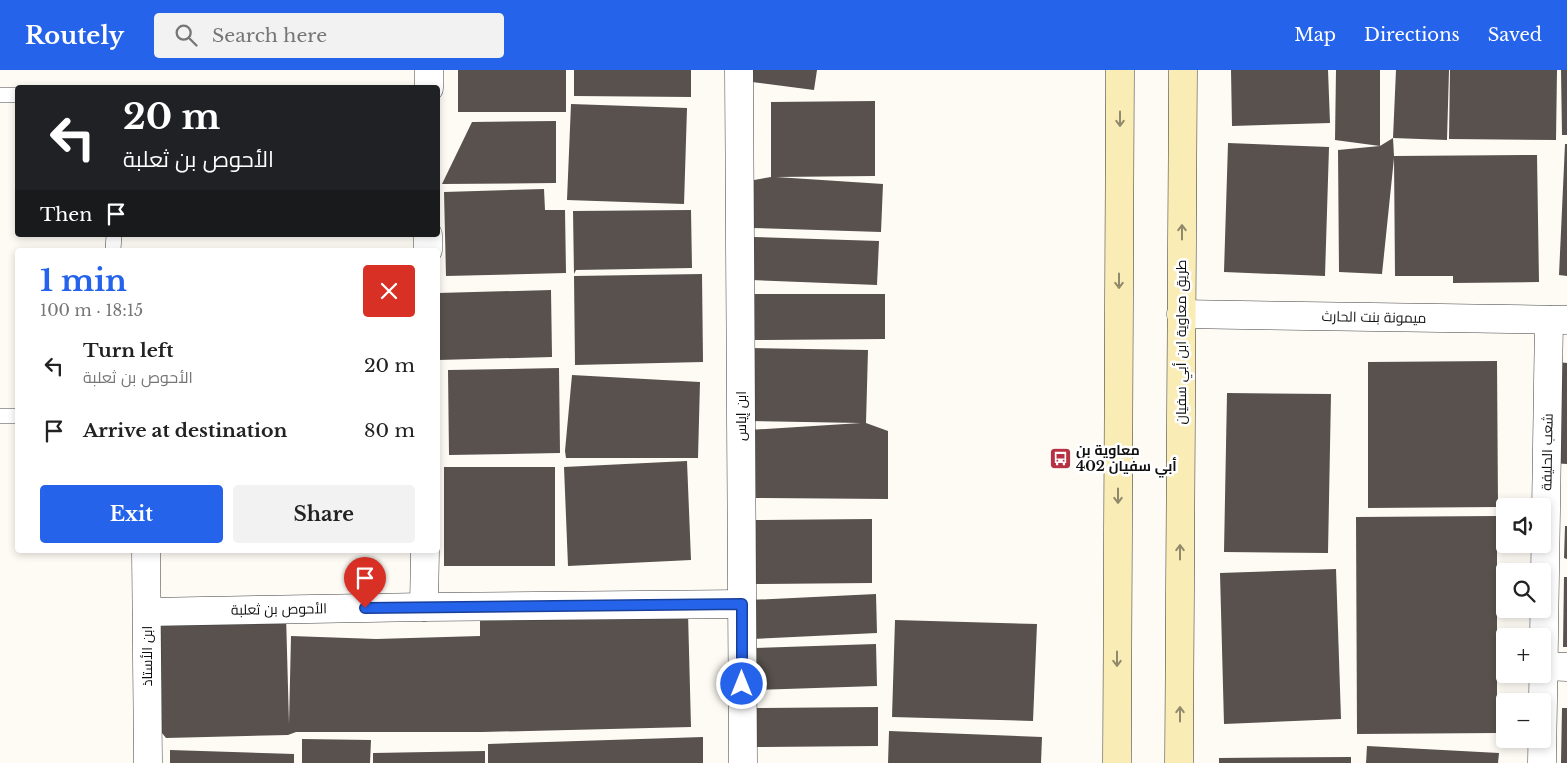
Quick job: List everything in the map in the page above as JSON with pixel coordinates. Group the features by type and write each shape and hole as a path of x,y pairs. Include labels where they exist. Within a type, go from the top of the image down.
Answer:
{"street":[{"path":"429,70 429,85"},
{"name":"ابن إياس","path":"739,70 743,763"},
{"path":"1117,763 1120,70"},
{"name":"طريق معاوية ابن أبي سفيان","path":"1180,763 1183,70"},
{"name":"ميمونة بنت الحارث","path":"1181,314 1558,320"},
{"name":"شعب الحليفة","path":"1542,763 1555,667 1558,320"},
{"name":"ابن الأستاذ","path":"146,553 148,763"},
{"path":"424,607 425,553"},
{"name":"الأحوص بن ثعلبة","path":"147,612 742,604"}],"lane":[{"path":"0,95 15,95"},
{"path":"0,416 15,416"}],"building":[{"path":"458,70 566,70 566,112 458,112"},
{"path":"574,70 691,70 691,97 574,96"},
{"path":"753,70 817,70 814,90 752,82"},
{"path":"1231,70 1328,70 1330,123 1232,126"},
{"path":"1336,70 1380,70 1380,146 1335,140"},
{"path":"1396,70 1449,70 1447,140 1393,138"},
{"path":"1450,70 1557,70 1556,140 1449,139"},
{"path":"1561,70 1567,70 1567,135 1562,135"},
{"path":"875,101 875,176 776,177 883,184 881,232 752,228 754,180 771,177 771,102"},
{"path":"571,104 687,108 684,204 567,200"},
{"path":"556,121 556,183 442,184 472,122"},
{"path":"1393,138 1394,156 1537,155 1539,282 1453,283 1453,276 1395,276 1394,158 1382,274 1339,272 1338,150 1380,146"},
{"path":"1228,143 1329,147 1325,276 1224,272"},
{"path":"1565,144 1567,144 1567,276 1559,275"},
{"path":"544,189 545,210 565,210 566,273 446,276 444,192"},
{"path":"691,210 692,268 576,270 574,274 573,211"},
{"path":"753,237 879,241 877,285 751,280"},
{"path":"702,274 703,362 575,365 574,276"},
{"path":"551,290 552,357 440,360 440,293"},
{"path":"754,294 885,294 885,339 754,340"},
{"path":"749,348 868,350 866,423 888,431 888,499 748,498 749,430 861,423 748,421"},
{"path":"1497,361 1498,498 1496,498 1496,507 1368,508 1368,362"},
{"path":"1558,362 1567,363 1567,464 1552,463"},
{"path":"559,368 560,453 449,455 448,370"},
{"path":"572,375 700,382 698,458 566,458 565,451"},
{"path":"1227,393 1331,394 1328,553 1224,552"},
{"path":"687,461 691,560 568,566 564,467"},
{"path":"444,467 555,467 555,566 444,566"},
{"path":"1496,516 1496,733 1357,734 1356,517"},
{"path":"872,519 872,583 750,584 750,520"},
{"path":"1565,526 1567,526 1567,559 1564,558"},
{"path":"1336,569 1341,719 1224,724 1220,573"},
{"path":"1564,577 1567,577 1567,647 1563,647"},
{"path":"876,594 877,633 751,639 749,600"},
{"path":"688,613 691,727 482,732 296,732 288,735 166,738 162,733 160,618 286,615 289,724 291,636 376,639 480,636 480,618"},
{"path":"895,620 1037,624 1033,721 892,717"},
{"path":"876,644 877,686 754,690 753,648"},
{"path":"878,707 878,746 751,747 751,708"},
{"path":"1562,708 1567,708 1567,763 1561,763"},
{"path":"889,731 1042,737 1041,763 888,763"},
{"path":"703,737 703,763 488,763 488,744"},
{"path":"302,739 371,740 370,763 302,763"},
{"path":"1367,746 1499,753 1498,763 1366,763"},
{"path":"170,750 294,754 294,763 170,763"},
{"path":"485,751 485,763 373,763 373,753"},
{"path":"1351,757 1351,763 1219,763 1219,758"}],"place":[{"name":"معاوية بن أبي سفيان 402","path":"1060,458"}],"route":[{"path":"365,608 742,604 742,684"}]}
